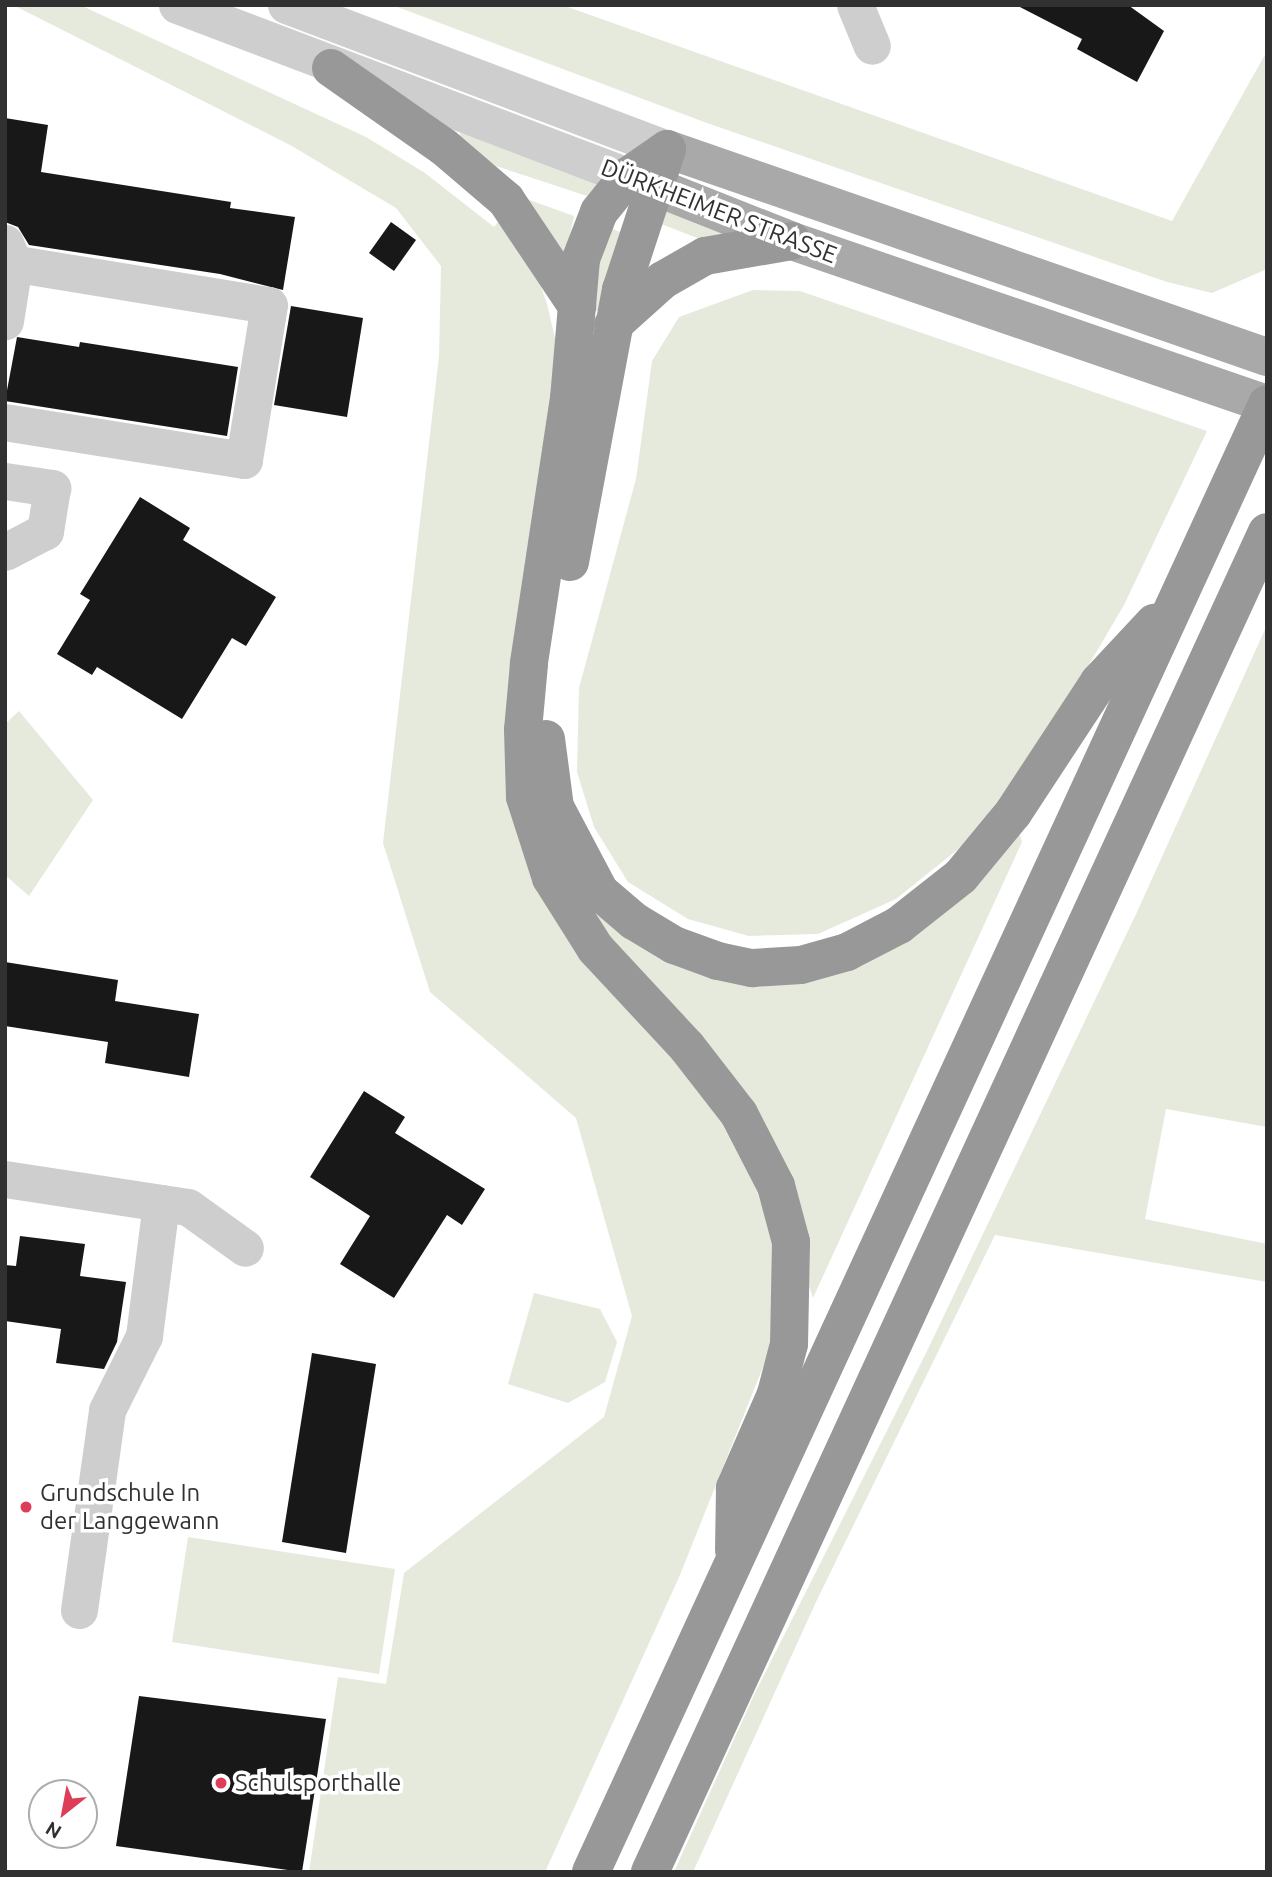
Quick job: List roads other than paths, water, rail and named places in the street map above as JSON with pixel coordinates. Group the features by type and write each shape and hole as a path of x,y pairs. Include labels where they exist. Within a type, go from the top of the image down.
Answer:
{"highway":[{"path":"331,68 444,147 506,200 577,306"},
{"path":"667,149 641,181 588,232 577,306 569,398 529,664 523,730 525,797 551,877 595,948 687,1047 739,1114 776,1186 788,1231 793,1297 789,1344 776,1394 735,1488 734,1561"},
{"path":"641,181 552,657 547,766 555,807 600,892 674,945 752,968 801,965 847,952 899,925 961,876 1013,813 1099,682 1178,597"},
{"path":"614,325 663,280 688,264 742,247 792,241"},
{"path":"591,1872 1267,404"},
{"path":"650,1872 1267,532"}],"main road":[{"name":"DÜRKHEIMER STRASSE","path":"667,149 1267,357"},
{"name":"DÜRKHEIMER STRASSE","path":"641,181 792,241 1267,404"}],"street":[{"name":"DÜRKHEIMER STRASSE","path":"177,5 331,68 641,181"},
{"name":"DÜRKHEIMER STRASSE","path":"286,5 667,149"},
{"path":"855,5 872,46"},
{"path":"5,321 8,256 268,305 244,460 5,422"},
{"path":"5,481 52,488 46,531 5,552"},
{"path":"5,1179 188,1206 245,1248"},
{"path":"79,1610 107,1410 144,1336 160,1203"}],"place":[{"name":"Grundschule In der Langgewann","path":"26,1507"},
{"name":"Schulsporthalle","path":"221,1783"}]}
